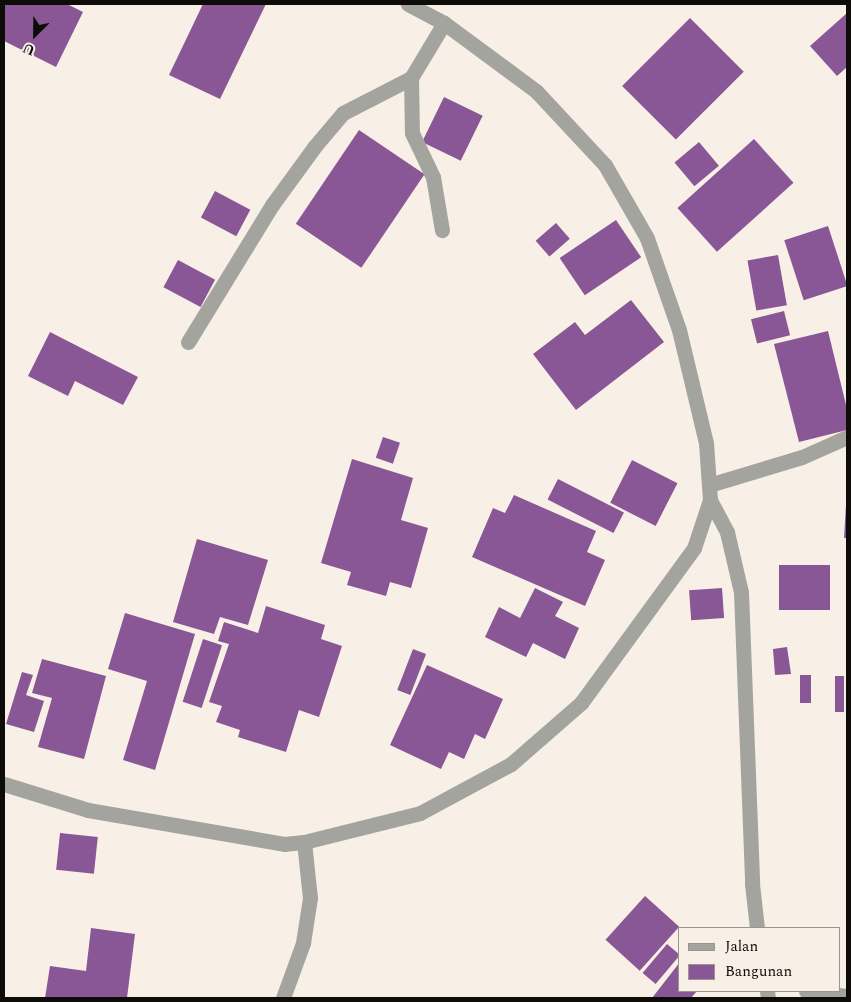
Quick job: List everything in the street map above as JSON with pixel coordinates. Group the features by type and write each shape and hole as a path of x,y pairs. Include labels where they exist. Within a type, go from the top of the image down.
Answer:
{"street":[{"path":"408,4 444,23 536,91 605,165 648,238 679,330 706,443 710,492 727,532 741,592 752,884 757,927"},
{"path":"188,342 272,205 315,146 343,113 411,78 444,23"},
{"path":"411,78 412,133 433,177 442,230"},
{"path":"710,492 802,457 847,437"},
{"path":"4,784 88,810 284,844 304,842 420,813 511,764 581,702 694,548 710,492"},
{"path":"283,998 303,943 310,898 304,842"},
{"path":"814,992 847,996"}],"building":[{"path":"4,4 67,4 83,12 56,67 4,41"},
{"path":"203,4 266,4 220,99 169,75"},
{"path":"847,13 847,67 837,76 810,46"},
{"path":"690,18 744,72 676,140 622,86"},
{"path":"444,97 483,116 461,161 422,142"},
{"path":"359,130 424,174 361,268 296,224"},
{"path":"754,139 793,183 717,252 677,208"},
{"path":"699,142 719,166 694,186 674,163"},
{"path":"215,191 250,210 236,236 201,217"},
{"path":"616,220 641,257 585,295 560,258"},
{"path":"556,223 570,239 549,257 536,241"},
{"path":"828,226 847,286 804,300 784,240"},
{"path":"778,255 787,305 756,311 747,260"},
{"path":"178,260 215,280 201,307 163,287"},
{"path":"631,300 664,342 576,410 533,354 575,322 585,335"},
{"path":"784,311 790,335 757,343 751,319"},
{"path":"828,331 847,409 847,430 799,442 774,344"},
{"path":"50,332 138,377 123,405 75,381 68,396 28,376"},
{"path":"383,437 400,443 393,464 376,458"},
{"path":"352,459 413,478 401,520 428,528 411,588 390,582 386,596 347,585 351,572 321,563"},
{"path":"632,460 677,483 656,526 610,503"},
{"path":"558,479 624,513 613,533 548,499"},
{"path":"514,495 596,531 587,552 605,560 585,606 472,557 493,508 505,513"},
{"path":"846,505 847,538 844,538"},
{"path":"197,539 268,560 248,625 220,617 214,634 173,622"},
{"path":"779,565 830,565 830,610 779,610"},
{"path":"535,588 563,602 555,616 579,628 565,659 533,643 526,657 485,637 499,607 520,618"},
{"path":"722,588 724,618 691,620 689,590"},
{"path":"266,606 325,625 321,639 342,646 319,717 299,710 286,752 238,737 240,730 216,722 222,706 209,702 229,644 218,641 224,622 258,633"},
{"path":"125,613 195,634 155,770 123,760 147,681 108,669"},
{"path":"203,639 222,645 202,708 183,702"},
{"path":"787,647 791,674 775,675 773,649"},
{"path":"413,649 426,654 410,695 397,690"},
{"path":"42,659 106,676 84,759 38,747 52,698 32,693"},
{"path":"427,665 503,699 485,739 475,734 464,759 449,752 441,769 390,745"},
{"path":"22,672 33,675 26,695 44,701 34,732 6,724"},
{"path":"800,675 811,675 811,703 800,703"},
{"path":"835,676 844,676 844,712 835,712"},
{"path":"60,833 98,837 94,874 56,870"},
{"path":"645,896 679,927 640,971 606,940"},
{"path":"91,928 135,934 127,998 45,998 50,966 86,971"},
{"path":"667,944 678,953 678,957 656,984 643,973"},
{"path":"678,965 678,992 696,992 691,998 652,998"}]}
